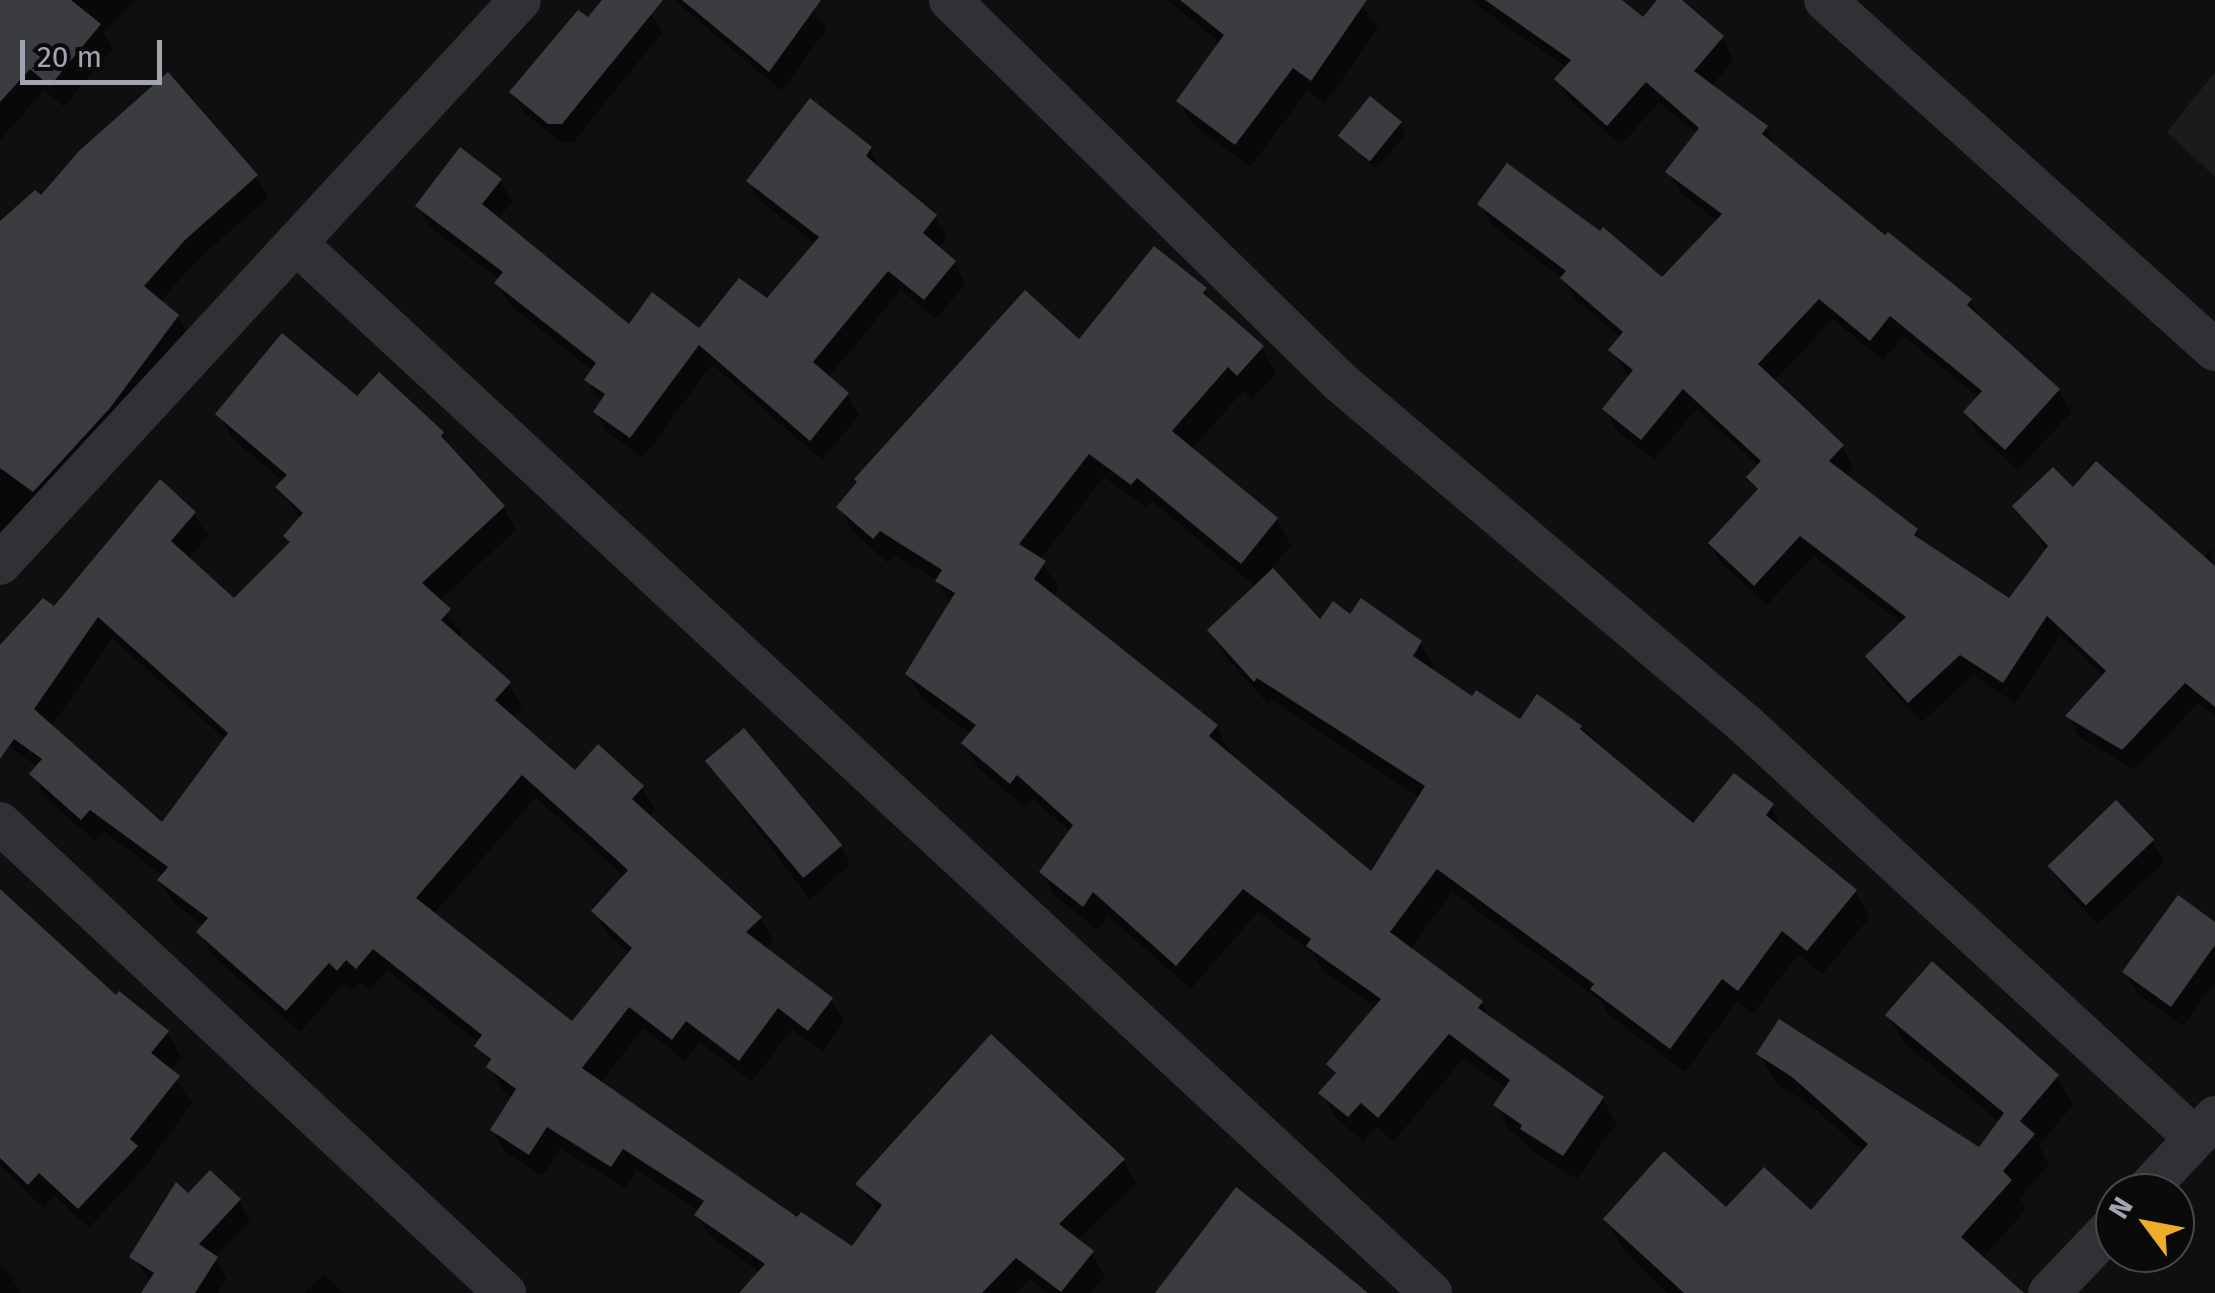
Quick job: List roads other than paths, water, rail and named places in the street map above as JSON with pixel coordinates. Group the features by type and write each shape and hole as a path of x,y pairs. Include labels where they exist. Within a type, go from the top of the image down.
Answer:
{"street":[{"path":"0,564 520,0"},
{"path":"950,0 1338,381 1746,725 2205,1127 2162,1173"},
{"path":"1825,0 2215,350"},
{"path":"297,244 1430,1293"},
{"path":"0,822 505,1293"},
{"path":"2049,1293 2095,1245"}]}
